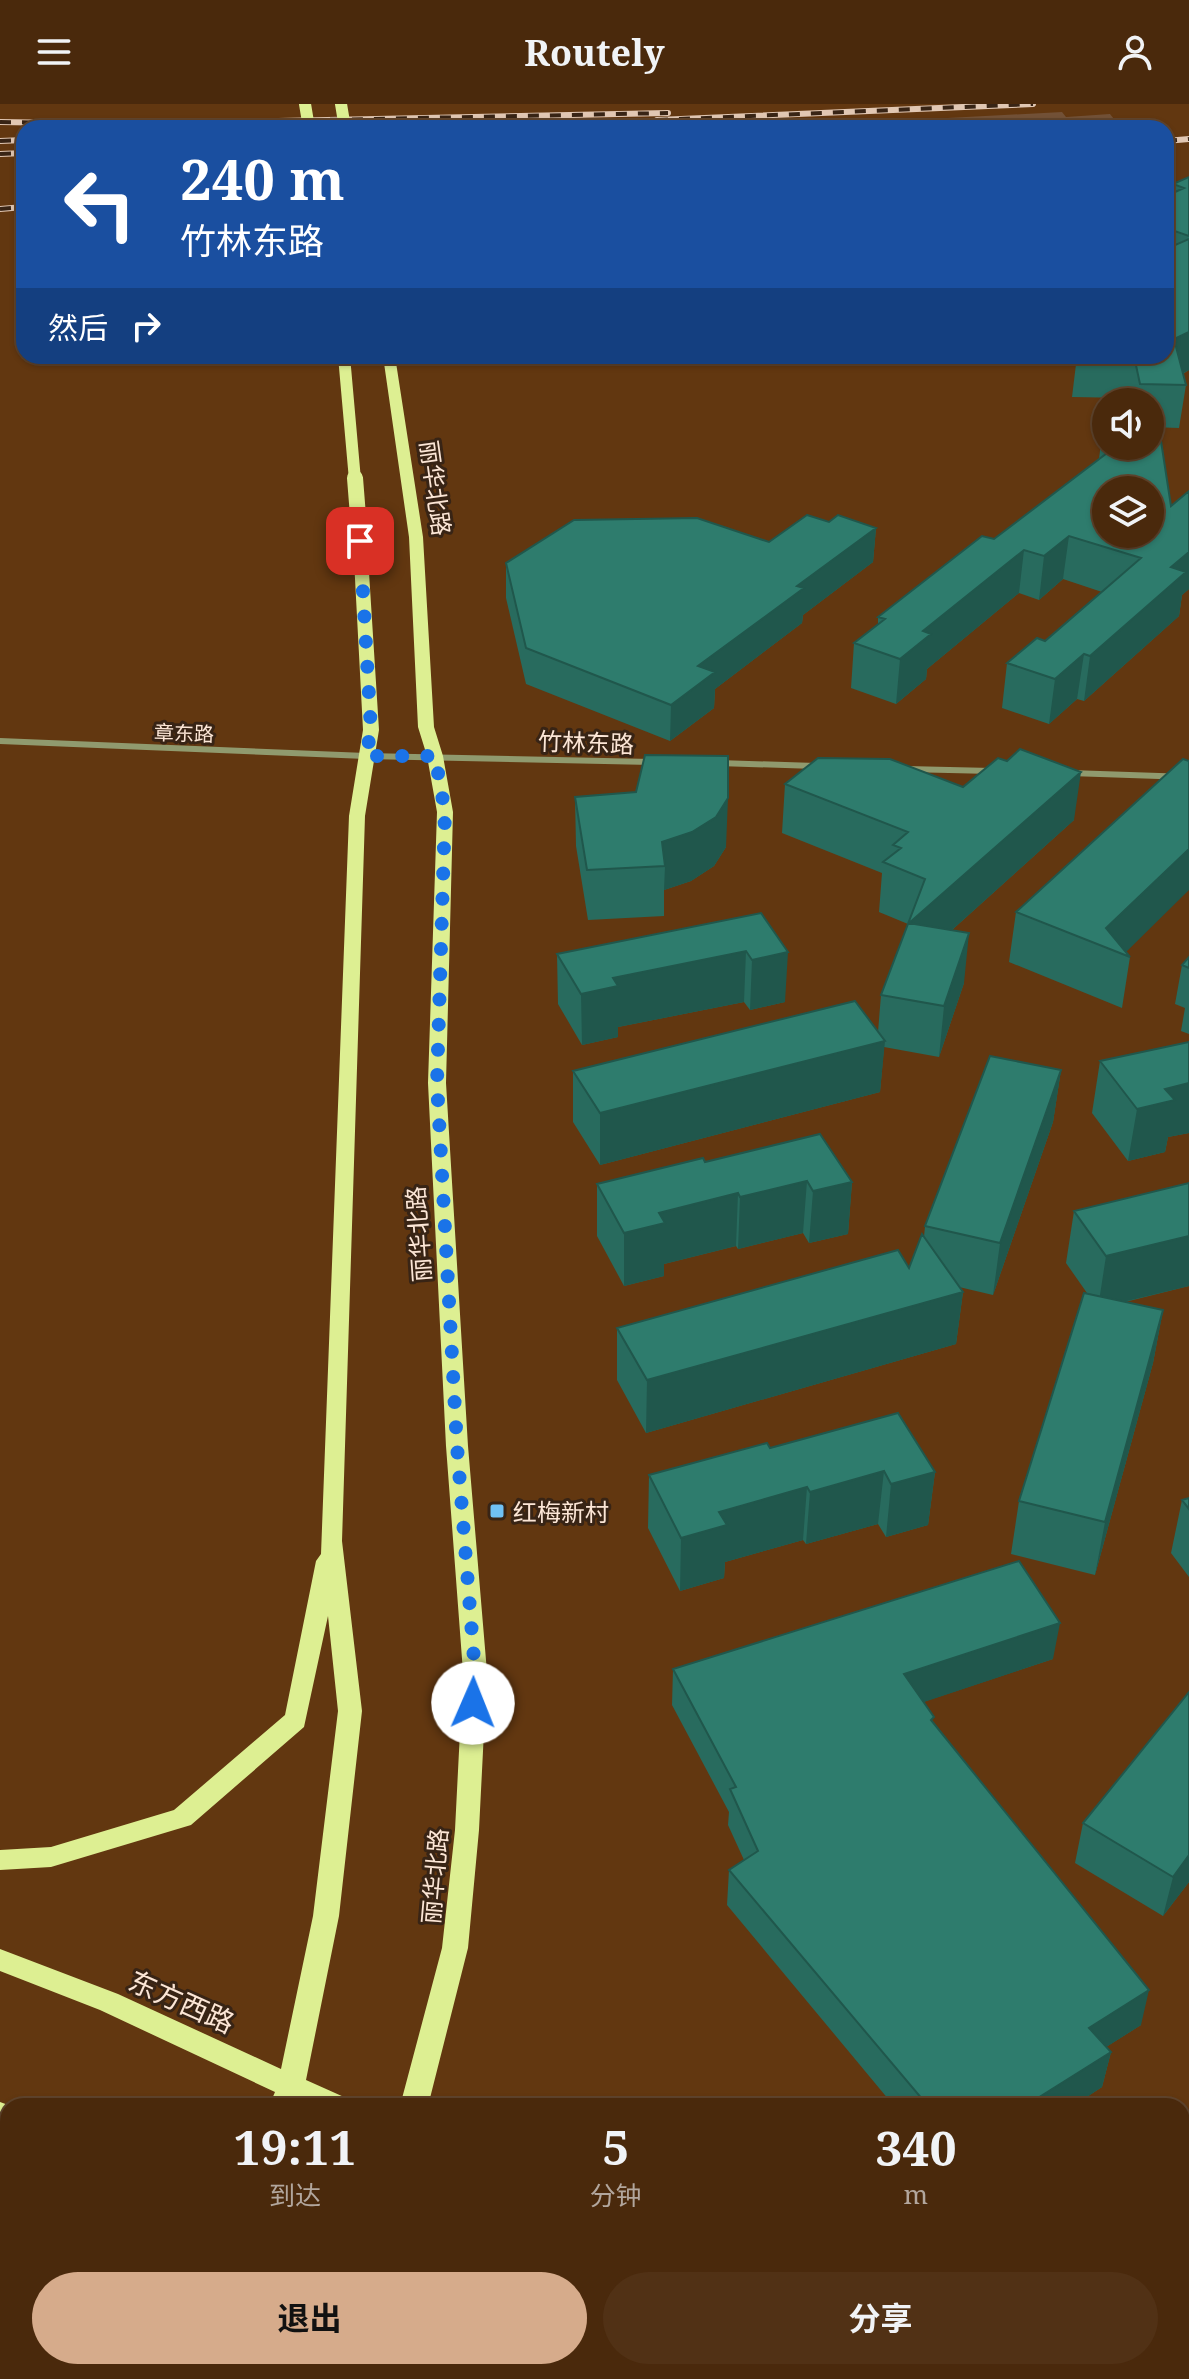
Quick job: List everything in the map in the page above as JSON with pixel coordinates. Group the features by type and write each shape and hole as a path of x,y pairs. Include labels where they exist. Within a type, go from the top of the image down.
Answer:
{"main road":[{"path":"287,2096 326,1916 350,1711 331,1541 357,816 371,730 360,541 345,364"},
{"name":"丽华北路","path":"390,364 416,537 426,727 435,756 445,812 437,1083 463,1530 475,1672 467,1830 455,1948 416,2098"},
{"path":"0,1860 51,1857 182,1818 296,1720 331,1541"},
{"name":"东方西路","path":"0,1960 109,2002 287,2096"}],"street":[{"name":"章东路","path":"0,741 366,756"},
{"name":"竹林东路","path":"366,756 658,762"},
{"path":"706,763 832,767"},
{"path":"894,768 1003,771"},
{"path":"1065,773 1189,777"}],"shaded area":[{"path":"1062,112 1066,117 1110,114 1115,120 910,120"}],"building":[{"path":"1189,177 1189,236 1174,231 1174,192 1184,188 1174,184"},
{"path":"1189,239 1189,332 1174,339 1174,246"},
{"path":"1174,339 1186,385 1140,384 1136,364 1174,364"},
{"path":"1098,460 1164,460 1171,506 1189,491 1189,552 1171,567 1186,572 1090,656 1084,654 1055,679 1007,663 1037,638 1045,641 1141,558 1108,548 1164,548 1164,476 1092,476 1092,543 1069,536 1044,556 1024,550 923,631 931,634 900,659 854,643 885,619 878,617 982,536 994,539"},
{"path":"807,515 829,522 838,515 876,528 797,586 804,588 698,666 715,672 671,705 526,648 506,563 574,520 697,518 769,542"},
{"path":"1020,749 1081,772 909,923 969,933 944,1006 881,995 925,879 883,862 901,848 893,845 908,832 785,784 818,758 890,759 963,787 998,758 1007,761"},
{"path":"645,755 728,756 728,798 716,817 692,832 662,842 665,866 587,870 575,797 636,792"},
{"path":"1183,759 1189,761 1189,849 1106,928 1130,957 1016,912"},
{"path":"761,913 788,952 752,960 746,951 613,978 618,986 581,994 557,954"},
{"path":"855,1001 885,1041 600,1113 573,1071"},
{"path":"1189,1042 1189,1083 1165,1089 1175,1100 1137,1109 1100,1061"},
{"path":"990,1056 1061,1070 1000,1243 925,1226"},
{"path":"820,1134 852,1182 813,1191 807,1181 740,1197 738,1193 659,1213 665,1223 624,1233 597,1184 703,1158 705,1162"},
{"path":"1189,1183 1189,1236 1106,1256 1074,1211"},
{"path":"922,1234 963,1292 647,1380 617,1328 898,1250 909,1268"},
{"path":"1084,1293 1163,1310 1105,1522 1019,1501"},
{"path":"898,1413 935,1472 891,1484 884,1471 810,1492 807,1487 719,1512 727,1525 681,1538 649,1475 767,1443 770,1448"},
{"path":"1019,1561 1060,1623 904,1674 934,1717 931,1720 1149,1990 1089,2028 1111,2052 1038,2098 921,2098 729,1870 758,1851 730,1789 736,1787 673,1669"},
{"path":"1189,1692 1189,1855 1173,1877 1083,1823"}],"railway":[{"path":"657,120 1033,104"},
{"path":"322,120 668,113"},
{"path":"0,122 16,122"},
{"path":"1174,140 1189,139"},
{"path":"0,141 16,140"},
{"path":"0,154 16,153"},
{"path":"0,209 16,208"}],"place":[{"name":"红梅新村","path":"497,1511"}],"route":[{"path":"360,541 371,730 366,756 435,756 445,812 437,1083 457,1446 475,1672 473,1703"}]}
